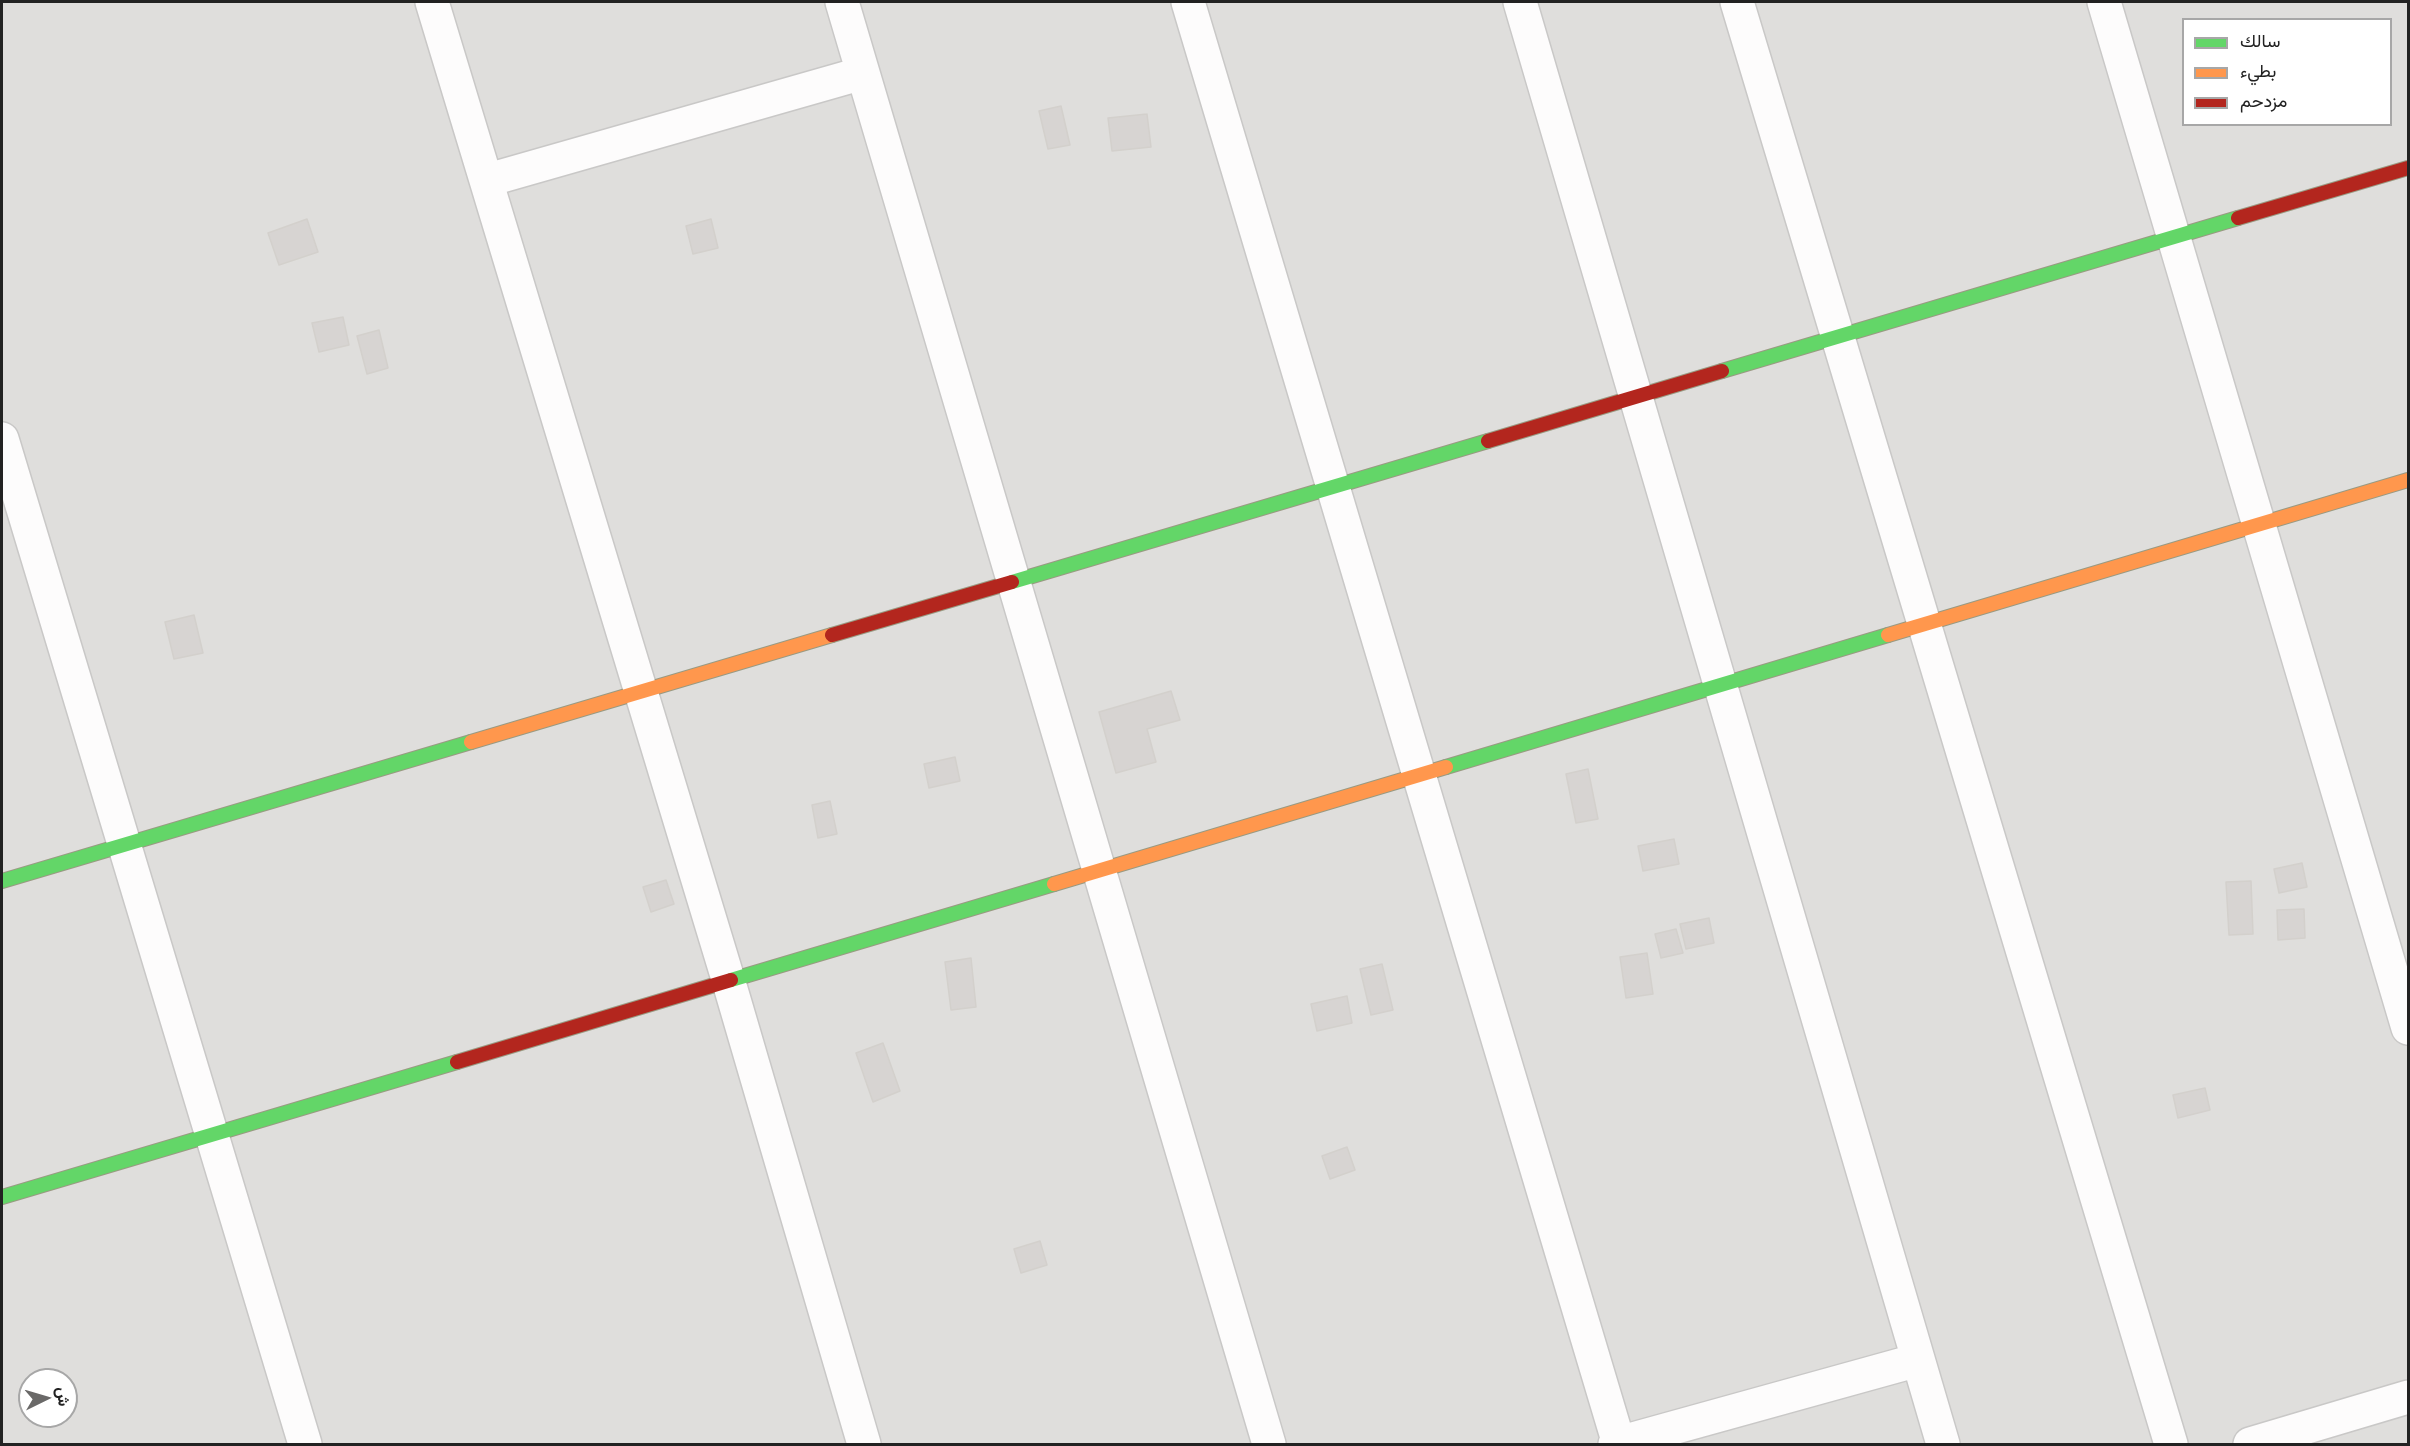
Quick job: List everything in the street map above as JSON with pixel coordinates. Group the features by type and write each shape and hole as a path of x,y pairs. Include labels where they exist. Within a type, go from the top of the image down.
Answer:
{"street":[{"path":"432,2 488,180 728,979 864,1444"},
{"path":"842,2 1269,1444"},
{"path":"1188,2 1617,1444 1918,1360"},
{"path":"1520,2 1943,1444"},
{"path":"1737,2 2171,1444"},
{"path":"2104,2 2409,1028"},
{"path":"488,180 863,73"},
{"path":"2,881 2409,168"},
{"path":"2,439 305,1444"},
{"path":"2,1197 2409,480"},
{"path":"2250,1444 2409,1397"}],"shaded area":[{"path":"2,2 2408,2 2408,1444 2,1444"}],"building":[{"path":"1061,106 1070,145 1048,149 1039,111"},
{"path":"1147,114 1151,147 1112,151 1108,118"},
{"path":"307,219 318,252 279,265 268,233"},
{"path":"711,219 718,248 693,254 686,226"},
{"path":"343,317 349,345 319,352 312,323"},
{"path":"379,330 388,368 367,374 357,336"},
{"path":"194,615 203,653 174,659 165,622"},
{"path":"1171,691 1180,720 1147,729 1156,762 1116,773 1099,712"},
{"path":"955,757 960,781 929,788 924,764"},
{"path":"1588,769 1598,819 1576,823 1566,774"},
{"path":"830,801 837,834 818,838 812,805"},
{"path":"1674,839 1679,864 1643,871 1638,846"},
{"path":"2302,863 2307,887 2279,893 2274,869"},
{"path":"666,880 674,904 651,912 643,887"},
{"path":"2251,881 2253,934 2229,935 2226,882"},
{"path":"2304,909 2305,938 2278,940 2277,910"},
{"path":"1709,918 1714,943 1686,949 1680,924"},
{"path":"1676,929 1683,953 1661,958 1655,934"},
{"path":"1647,953 1653,994 1626,998 1620,957"},
{"path":"971,958 976,1007 951,1010 945,962"},
{"path":"1382,964 1393,1010 1371,1015 1360,969"},
{"path":"1347,996 1352,1023 1317,1031 1311,1004"},
{"path":"883,1043 900,1091 873,1102 856,1053"},
{"path":"2205,1088 2210,1110 2178,1118 2173,1095"},
{"path":"1347,1147 1355,1170 1330,1179 1322,1156"},
{"path":"1040,1241 1047,1265 1021,1273 1014,1249"}],"traffic: fast":[{"path":"1722,371 2238,218"},
{"path":"1012,582 1488,441"},
{"path":"1446,767 1888,635"},
{"path":"2,881 471,742"},
{"path":"731,980 1054,884"},
{"path":"2,1197 457,1062"}],"traffic: slow":[{"path":"1888,635 2408,480"},
{"path":"471,742 832,635"},
{"path":"1054,884 1446,767"}],"traffic: jam":[{"path":"2238,218 2408,168"},
{"path":"1488,441 1722,371"},
{"path":"832,635 1012,582"},
{"path":"457,1062 731,980"}]}
